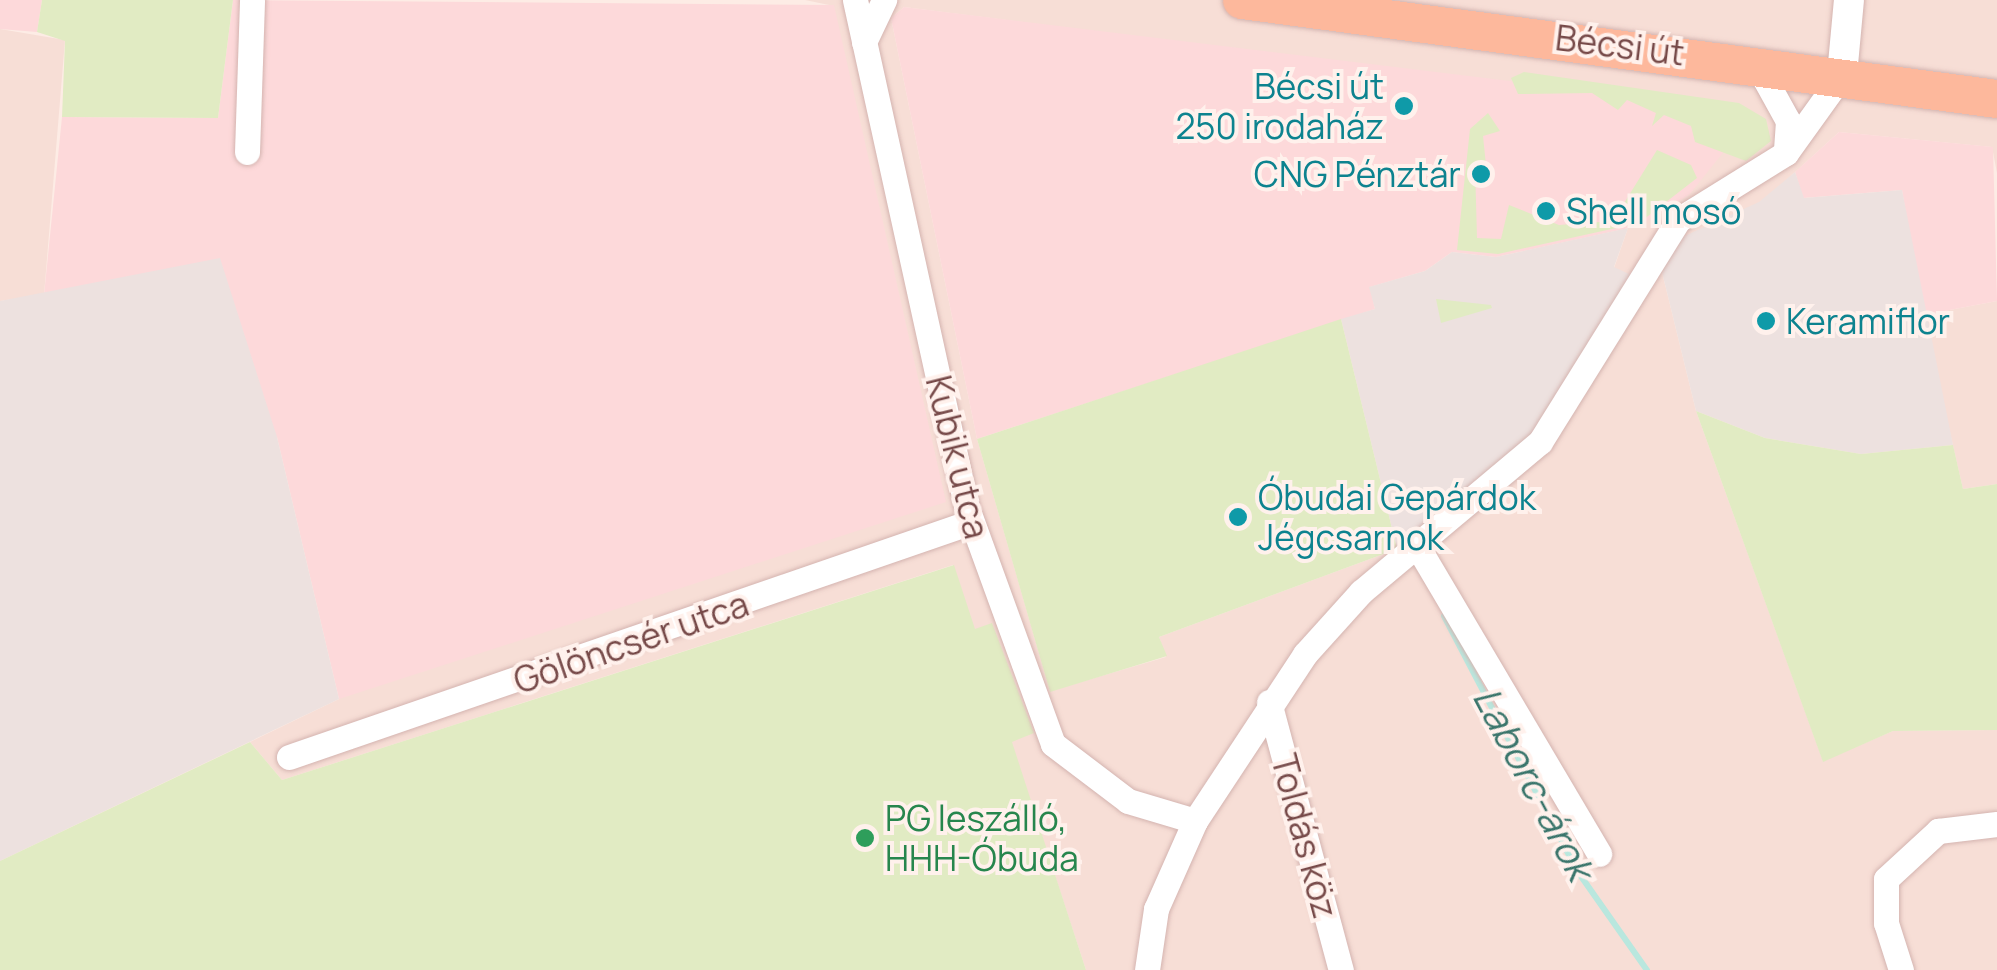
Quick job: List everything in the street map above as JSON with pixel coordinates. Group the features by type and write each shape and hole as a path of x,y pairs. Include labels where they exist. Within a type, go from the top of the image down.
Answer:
{"main road":[{"name":"Bécsi út","path":"1242,0 1756,63 1997,99"}],"street":[{"path":"247,152 252,0"},
{"name":"Kubik utca","path":"855,0 971,522 1053,744 1128,801 1196,822"},
{"path":"864,42 884,0"},
{"path":"1147,970 1156,909 1196,822 1269,702 1333,621 1416,544 1540,442 1678,220 1786,153 1842,75 1849,0"},
{"path":"1756,63 1782,106 1786,153"},
{"name":"Gölöncsér utca","path":"289,757 971,522"},
{"path":"1416,544 1599,854"},
{"name":"Toldás köz","path":"1269,702 1340,970"},
{"path":"1901,970 1886,923 1886,879 1938,831 1997,824"}],"shaded area":[{"path":"0,0 42,0 37,32 0,29"},
{"path":"233,0 834,5 946,502 339,699 277,437 44,295 62,117 218,118"},
{"path":"805,0 1997,0 1997,173 1992,147 1839,132 1769,196 1661,268 1696,411 1823,761 1893,731 1997,730 1997,970 1086,970 953,565 282,780 250,742 339,699 834,6","holes":["904,7 1737,109 1628,228 1614,268 1397,549 1159,637 1166,657 1050,691 977,439 891,18"]},
{"path":"904,7 1738,109 1738,134 1689,195 1638,226 1496,257 1452,252 1425,271 1370,287 1375,309 977,439 891,18"},
{"path":"0,29 65,40 44,295 0,301"},
{"path":"1839,132 1993,147 1997,301 1923,315 1902,190 1803,198 1795,172"},
{"path":"1795,172 1804,198 1902,190 1953,445 1861,454 1765,438 1696,411 1661,268 1678,239 1759,202"},
{"path":"1628,228 1614,267 1631,275 1530,436 1397,549 1341,319 1375,309 1369,287 1425,271 1452,252 1496,257"},
{"path":"220,258 277,437 339,699 0,861 0,301"},
{"path":"1997,301 1997,484 1963,489 1923,315"}],"green space":[{"path":"42,0 233,0 218,118 62,117 65,41 37,32"},
{"path":"1524,72 1739,103 1766,119 1771,141 1746,161 1695,142 1691,126 1664,115 1652,126 1656,113 1627,100 1618,110 1592,93 1518,94 1511,78"},
{"path":"1488,113 1500,131 1483,136 1486,165 1475,165 1477,238 1501,239 1509,205 1559,225 1613,221 1657,150 1691,165 1697,178 1639,223 1498,254 1457,250 1470,129"},
{"path":"1436,299 1491,305 1492,308 1441,323"},
{"path":"1341,319 1397,549 1159,637 1167,656 1050,692 977,439"},
{"path":"1696,411 1765,438 1861,454 1953,445 1963,489 1997,484 1997,730 1893,731 1823,762"},
{"path":"954,565 975,629 992,623 1034,733 1012,742 1086,970 0,970 0,861 250,742 282,780"}],"waterway":[{"name":"Laborc-árok","path":"1444,616 1578,872 1647,970"}],"place":[{"name":"Bécsi út 250 irodaház","path":"1404,106"},
{"name":"CNG Pénztár","path":"1481,174"},
{"name":"Shell mosó","path":"1546,211"},
{"name":"Keramiflor","path":"1766,321"},
{"name":"Óbudai Gepárdok Jégcsarnok","path":"1238,517"},
{"name":"PG leszálló, HHH-Óbuda","path":"865,838"}]}
